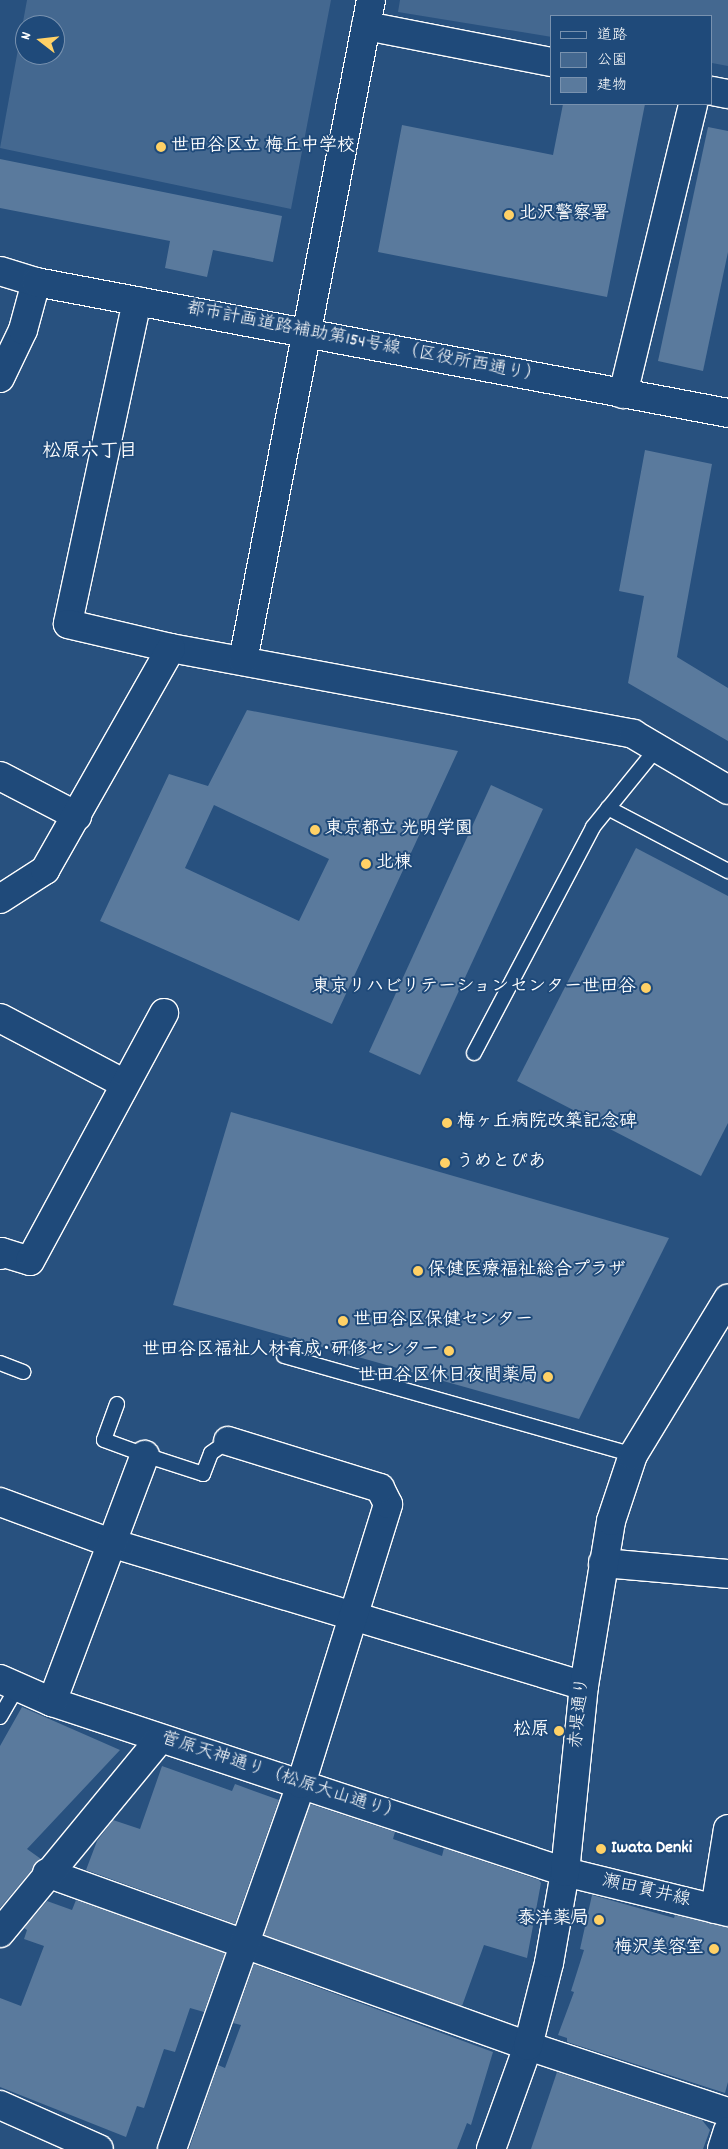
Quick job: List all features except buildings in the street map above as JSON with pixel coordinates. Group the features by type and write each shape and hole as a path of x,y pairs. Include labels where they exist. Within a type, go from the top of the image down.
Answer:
{"street":[{"path":"243,662 369,13 550,61"},
{"path":"713,91 728,94"},
{"path":"623,394 693,105"},
{"name":"都市計画道路補助第154号線（区役所西通り）","path":"0,272 36,282 728,413"},
{"path":"0,378 23,330 36,282"},
{"path":"137,301 68,624 171,648 633,734 728,790"},
{"path":"0,899 45,870 171,648"},
{"path":"0,776 77,816"},
{"path":"0,1255 1,1252 30,1261 164,1013"},
{"path":"0,1018 125,1084"},
{"name":"赤堤通り","path":"491,2149 528,2046 544,1988 564,1872 584,1686 611,1521 633,1455 720,1325 728,1299"},
{"path":"172,2149 301,1784 351,1616 388,1504 380,1488 228,1441"},
{"path":"52,1702 145,1455"},
{"path":"0,1502 111,1543 584,1686"},
{"path":"603,1563 728,1574"},
{"name":"菅原天神通り（松原大山通り）","path":"9,1683 52,1702 564,1872"},
{"path":"0,1933 47,1873 160,1738"},
{"path":"722,1910 728,1829"},
{"name":"瀬田貫井線","path":"564,1872 722,1910"},
{"path":"47,1873 245,1942 528,2046 728,2112"},
{"path":"0,2105 99,2149"},
{"path":"722,2149 728,2131"}],"lane":[{"path":"474,1053 593,827 658,748"},
{"path":"608,808 728,871"},
{"path":"284,1356 633,1455"},
{"path":"0,1363 23,1372"},
{"path":"117,1404 104,1440 145,1455 203,1474 210,1454 228,1441"},
{"path":"0,1717 9,1683"}],"green space":[{"path":"27,0 331,0 291,209 0,148 15,65 65,65 65,15 24,15"},
{"path":"400,0 728,0 728,66 713,63 713,15 550,15 550,37 398,12"}],"place":[{"name":"世田谷区立 梅丘中学校","path":"161,147"},
{"name":"北沢警察署","path":"509,215"},
{"name":"東京都立 光明学園","path":"315,830"},
{"name":"北棟","path":"366,864"},
{"name":"東京リハビリテーションセンター世田谷","path":"646,988"},
{"name":"梅ヶ丘病院改築記念碑","path":"447,1123"},
{"name":"うめとぴあ","path":"445,1163"},
{"name":"保健医療福祉総合プラザ","path":"418,1271"},
{"name":"世田谷区保健センター","path":"343,1321"},
{"name":"世田谷区福祉人材育成･研修センター","path":"449,1351"},
{"name":"世田谷区休日夜間薬局","path":"548,1377"},
{"name":"松原","path":"559,1731"},
{"name":"Iwata Denki","path":"601,1849"},
{"name":"泰洋薬局","path":"599,1920"},
{"name":"梅沢美容室","path":"714,1949"}],"district":[{"name":"松原六丁目","path":"90,453"}]}
